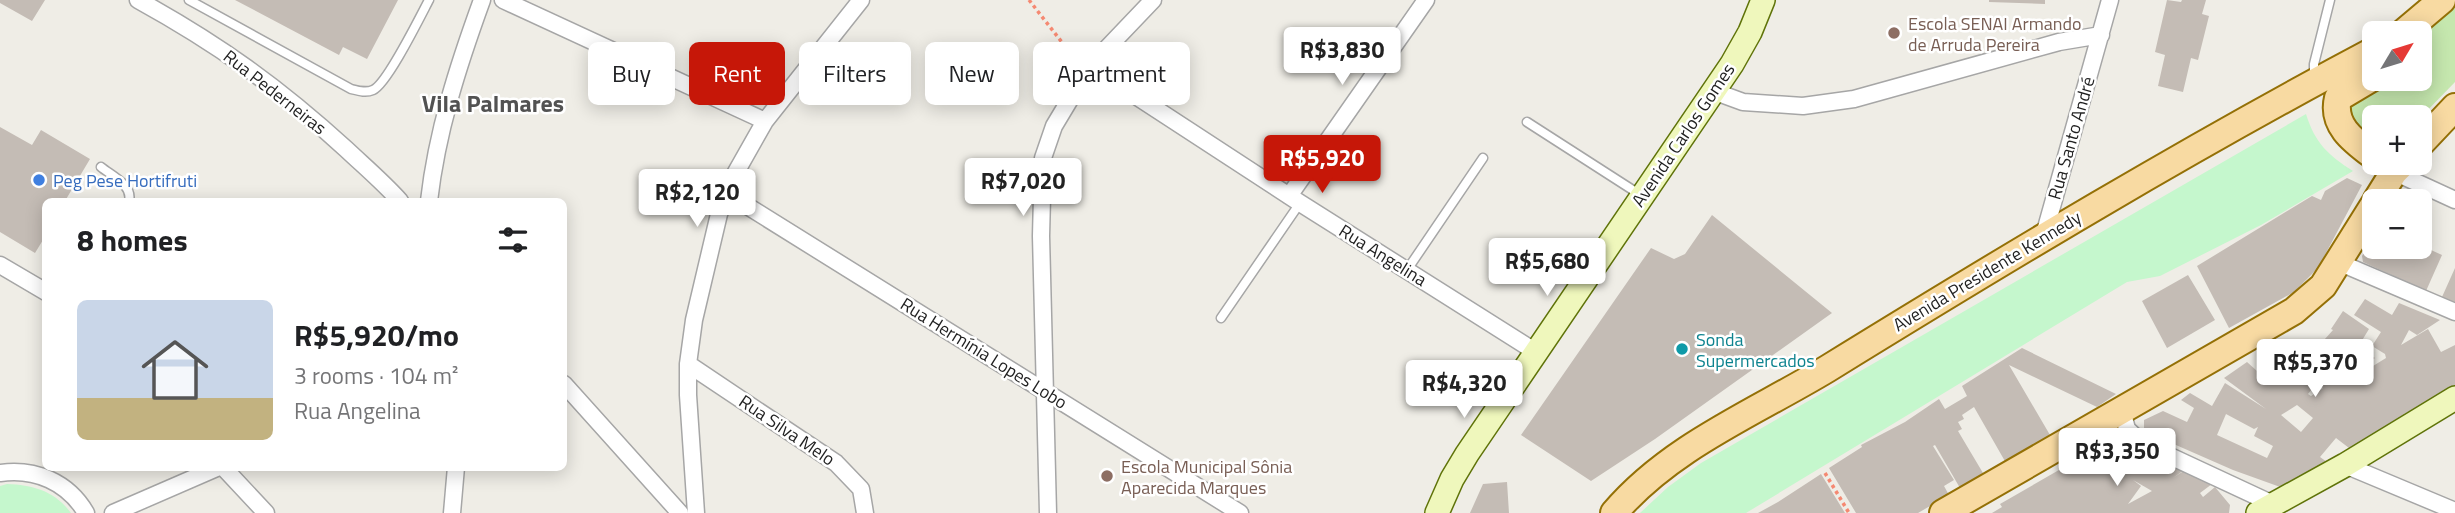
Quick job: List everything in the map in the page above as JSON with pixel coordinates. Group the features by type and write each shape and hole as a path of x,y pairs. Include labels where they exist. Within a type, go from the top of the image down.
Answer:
{"main road":[{"name":"Avenida Carlos Gomes","path":"1437,513 1452,479 1738,53 1763,0"},
{"path":"2417,21 2442,0"},
{"name":"Avenida Presidente Kennedy","path":"1614,513 1648,479 1695,445 1807,381 2044,235 2362,57"},
{"path":"2362,84 2338,98 2335,109 2340,124 2362,145"},
{"path":"2432,131 2455,107"},
{"path":"1943,513 2294,312 2323,286 2362,223"},
{"path":"2266,509 2455,398"}],"street":[{"name":"Rua Pederneiras","path":"138,0 186,26 267,80 397,198"},
{"path":"429,198 442,122 455,75 482,0"},
{"path":"503,0 765,121"},
{"path":"1113,42 1153,0"},
{"path":"1294,199 1426,0"},
{"name":"Rua Santo André","path":"2044,235 2110,0"},
{"path":"696,513 688,364 694,320 719,214 735,174 765,121 853,2"},
{"path":"1713,91 1755,104 1803,106 1854,99 2059,42 2101,35"},
{"path":"1048,513 1041,236 1043,158 1054,126 1066,105"},
{"name":"Rua Angelina","path":"1143,105 1536,352"},
{"path":"2409,175 2455,200"},
{"name":"Rua Hermínia Lopes Lobo","path":"728,194 1240,513"},
{"path":"2338,262 2455,312"},
{"path":"0,265 42,290"},
{"name":"Rua Silva Melo","path":"688,364 836,463 861,489 865,513"},
{"path":"567,387 680,513"},
{"path":"2122,410 2127,429 2142,443 2266,509"},
{"path":"2345,465 2455,511"},
{"path":"113,513 212,471"},
{"path":"225,471 266,513"},
{"path":"452,513 456,471"},
{"path":"0,473 33,473 52,480 68,491 86,513"}],"lane":[{"path":"190,0 351,89 365,92 376,89 386,78 429,0"},
{"path":"2316,81 2314,64 2330,0"},
{"path":"1527,122 1642,196"},
{"path":"1407,271 1483,158"},
{"path":"101,167 130,191 129,198"},
{"path":"1221,318 1294,199"}],"path":[{"path":"1029,0 1064,42"},
{"path":"1825,473 1849,513"}],"green space":[{"path":"2455,7 2455,82 2432,106 2362,105 2362,130 2348,117 2346,104 2367,91 2432,91 2432,27"},
{"path":"2306,114 2324,147 2353,171 2261,225 2160,276 2127,282 1746,513 1640,513 1668,487 1701,463"},
{"path":"0,486 26,486 51,494 71,513 0,513"}],"building":[{"path":"0,0 45,0 32,21 0,3"},
{"path":"235,0 398,0 367,59 343,47 339,55"},
{"path":"2045,0 2045,4 1989,2"},
{"path":"2167,0 2206,0 2202,14 2209,16 2198,60 2191,58 2183,92 2158,86 2165,55 2155,52"},
{"name":"Peg Pese Hortifruti","path":"0,127 32,145 41,130 90,159 67,198 42,198 42,242 35,253 0,232"},
{"path":"2347,178 2362,185 2318,268 2294,292 2229,328 2197,266 2312,196 2321,200 2325,191"},
{"name":"Sonda Supermercados","path":"1712,215 1832,313 1655,439 1591,481 1521,435 1651,248 1674,259 1685,254"},
{"path":"2432,250 2442,255 2426,291 2363,262 2362,259 2432,259"},
{"path":"2455,268 2455,303 2442,297"},
{"path":"2188,275 2215,320 2167,348 2142,301"},
{"path":"2365,299 2392,315 2399,303 2440,320 2417,335 2409,330 2401,345 2428,329 2441,352 2455,345 2455,387 2349,448 2336,438 2320,457 2327,462 2283,488 2233,470 2144,431 2144,420 2163,411 2187,422 2194,408 2181,400 2190,393 2212,406 2225,383 2266,409 2224,378 2247,362 2257,371 2270,354 2298,377 2302,371 2285,357 2295,345 2336,382 2348,376 2316,349 2333,330 2331,329 2343,311 2369,329 2358,347 2375,358 2360,368 2372,363 2373,366 2386,358 2385,354 2372,346 2381,332 2354,315","holes":["2317,382 2323,388 2311,396 2308,394","2297,405 2313,418 2301,432 2281,415","2226,414 2254,429 2258,427 2254,436 2273,446 2267,458 2217,435"]},
{"path":"2022,348 2116,394 2097,407 2009,365 2050,435 2006,463 1974,407 1962,415 1964,419 1958,422 1962,429 1958,431 1983,473 1960,488 1935,445 1933,446 1954,480 1944,486 1949,495 1918,513 1856,513 1829,468 1862,447 1861,445 1905,422 1939,399 1945,409 1967,396 1962,386"},
{"path":"2115,441 2144,452 2141,460 2164,471 2170,462 2184,470 2173,478 2185,470 2212,484 2200,493 2203,497 2215,487 2230,505 2229,513 1992,513 2002,507 2000,504 2106,443","holes":["2133,480 2152,491 2128,504 2141,486"]},
{"path":"1821,474 1845,513 1758,513 1778,502"},
{"path":"1507,482 1509,513 1470,513 1483,484"}],"place":[{"name":"Escola SENAI Armando de Arruda Pereira","path":"1894,33"},
{"name":"Peg Pese Hortifruti","path":"39,180"},
{"name":"Sonda Supermercados","path":"1682,349"},
{"name":"Escola Municipal Sônia Aparecida Marques","path":"1107,476"}],"district":[{"name":"Vila Palmares","path":"493,103"}]}
